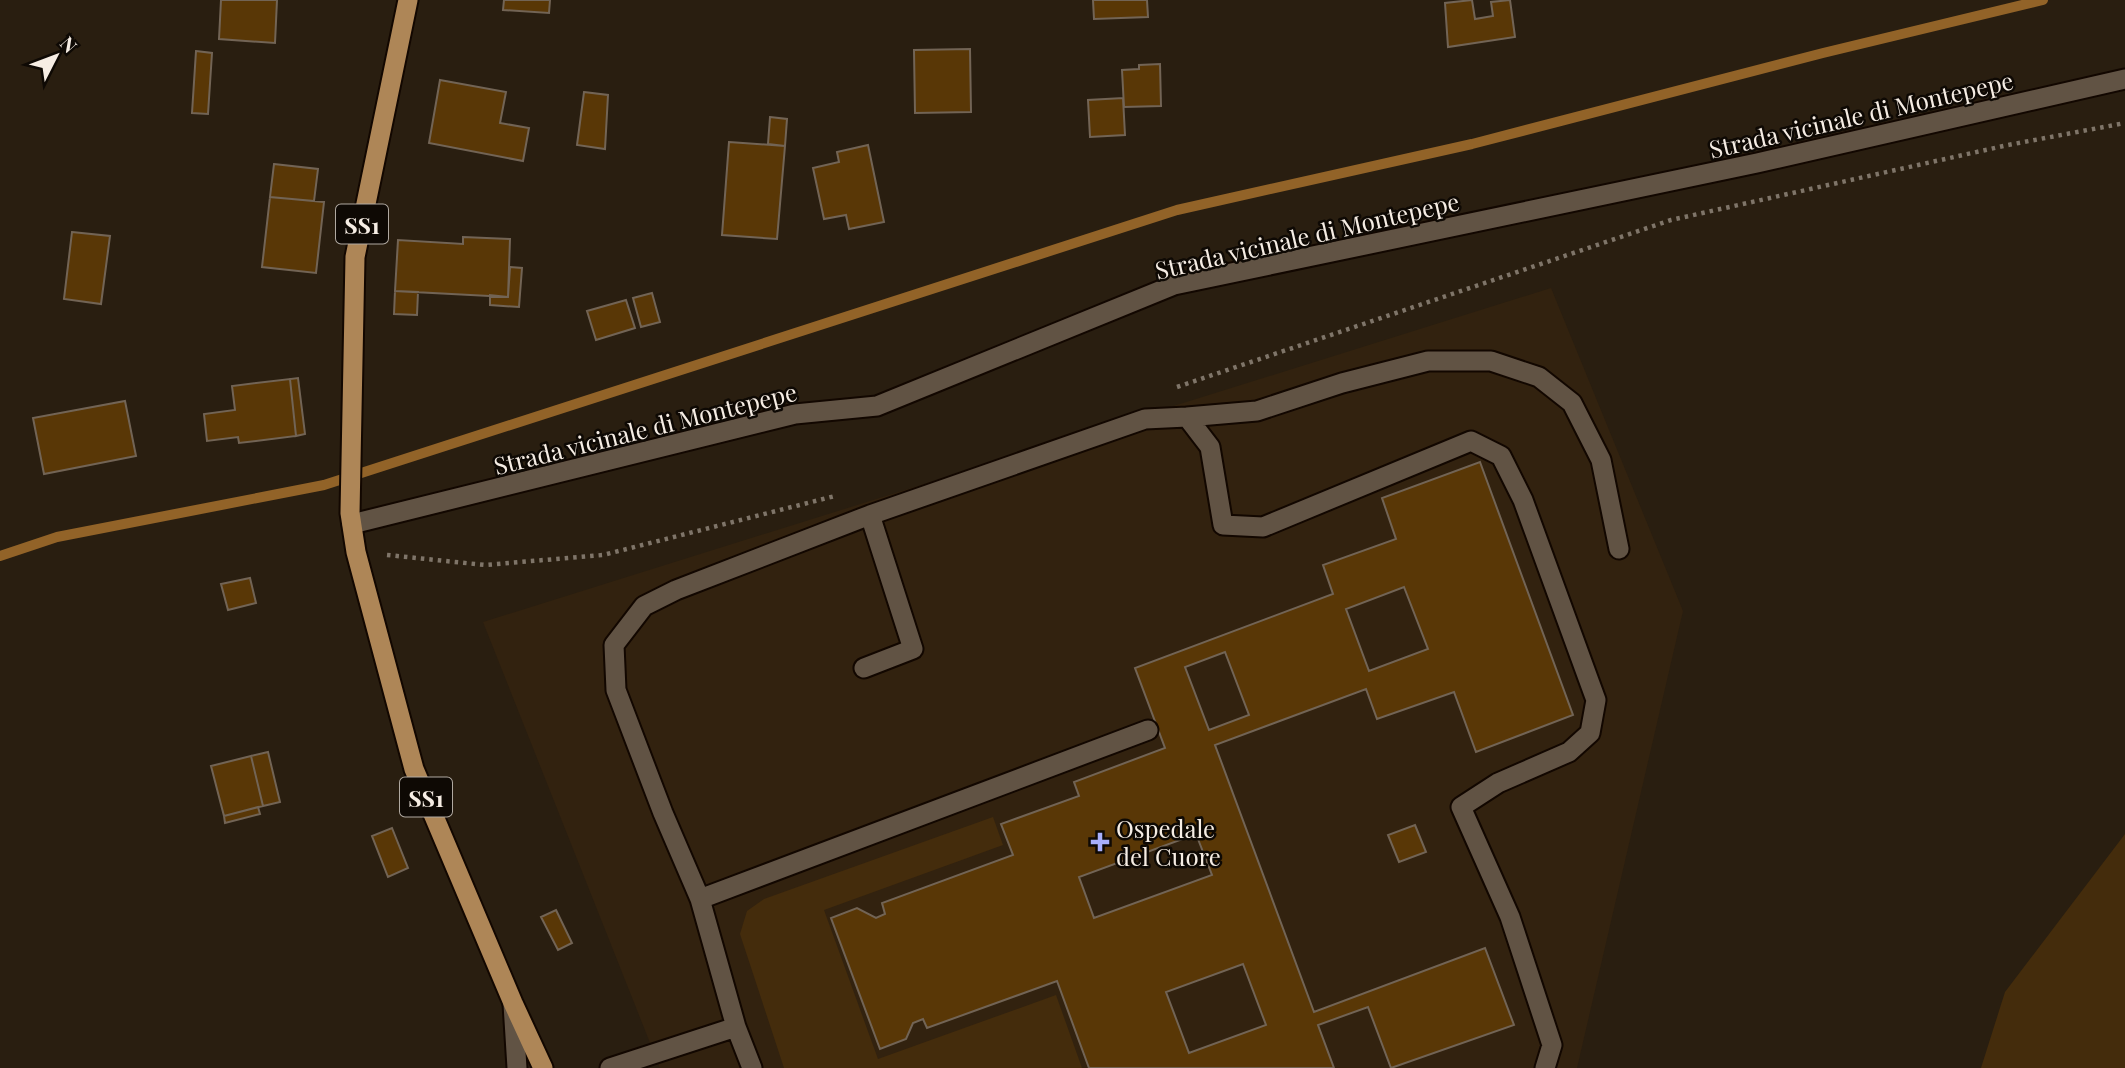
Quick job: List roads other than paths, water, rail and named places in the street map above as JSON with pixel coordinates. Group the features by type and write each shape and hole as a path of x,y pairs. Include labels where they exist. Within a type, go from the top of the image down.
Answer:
{"main road":[{"name":"SS1","path":"408,0 355,257 351,518 356,552 414,769 543,1068"}],"street":[{"name":"Strada vicinale di Montepepe","path":"351,518 795,414 877,406 1174,285 1757,163 2125,79"},
{"path":"752,1068 736,1027 701,899 663,813 616,690 614,645 644,606 870,515 1146,419 1257,411 1342,383 1428,361 1492,361 1539,377 1572,403 1601,460 1619,549"},
{"path":"1187,417 1210,447 1223,525 1263,527 1471,442 1501,456 1523,500 1596,700 1590,733 1569,752 1498,783 1461,807 1510,917 1552,1045 1545,1068"},
{"path":"864,667 913,649 870,515"},
{"path":"701,899 1147,730"},
{"path":"513,1003 517,1068"},
{"path":"610,1068 736,1027"}],"waterway":[{"path":"0,556 57,537 324,485 1177,210 1472,144 1823,53 2043,0"}],"place":[{"name":"Ospedale del Cuore","path":"1100,842"}]}
